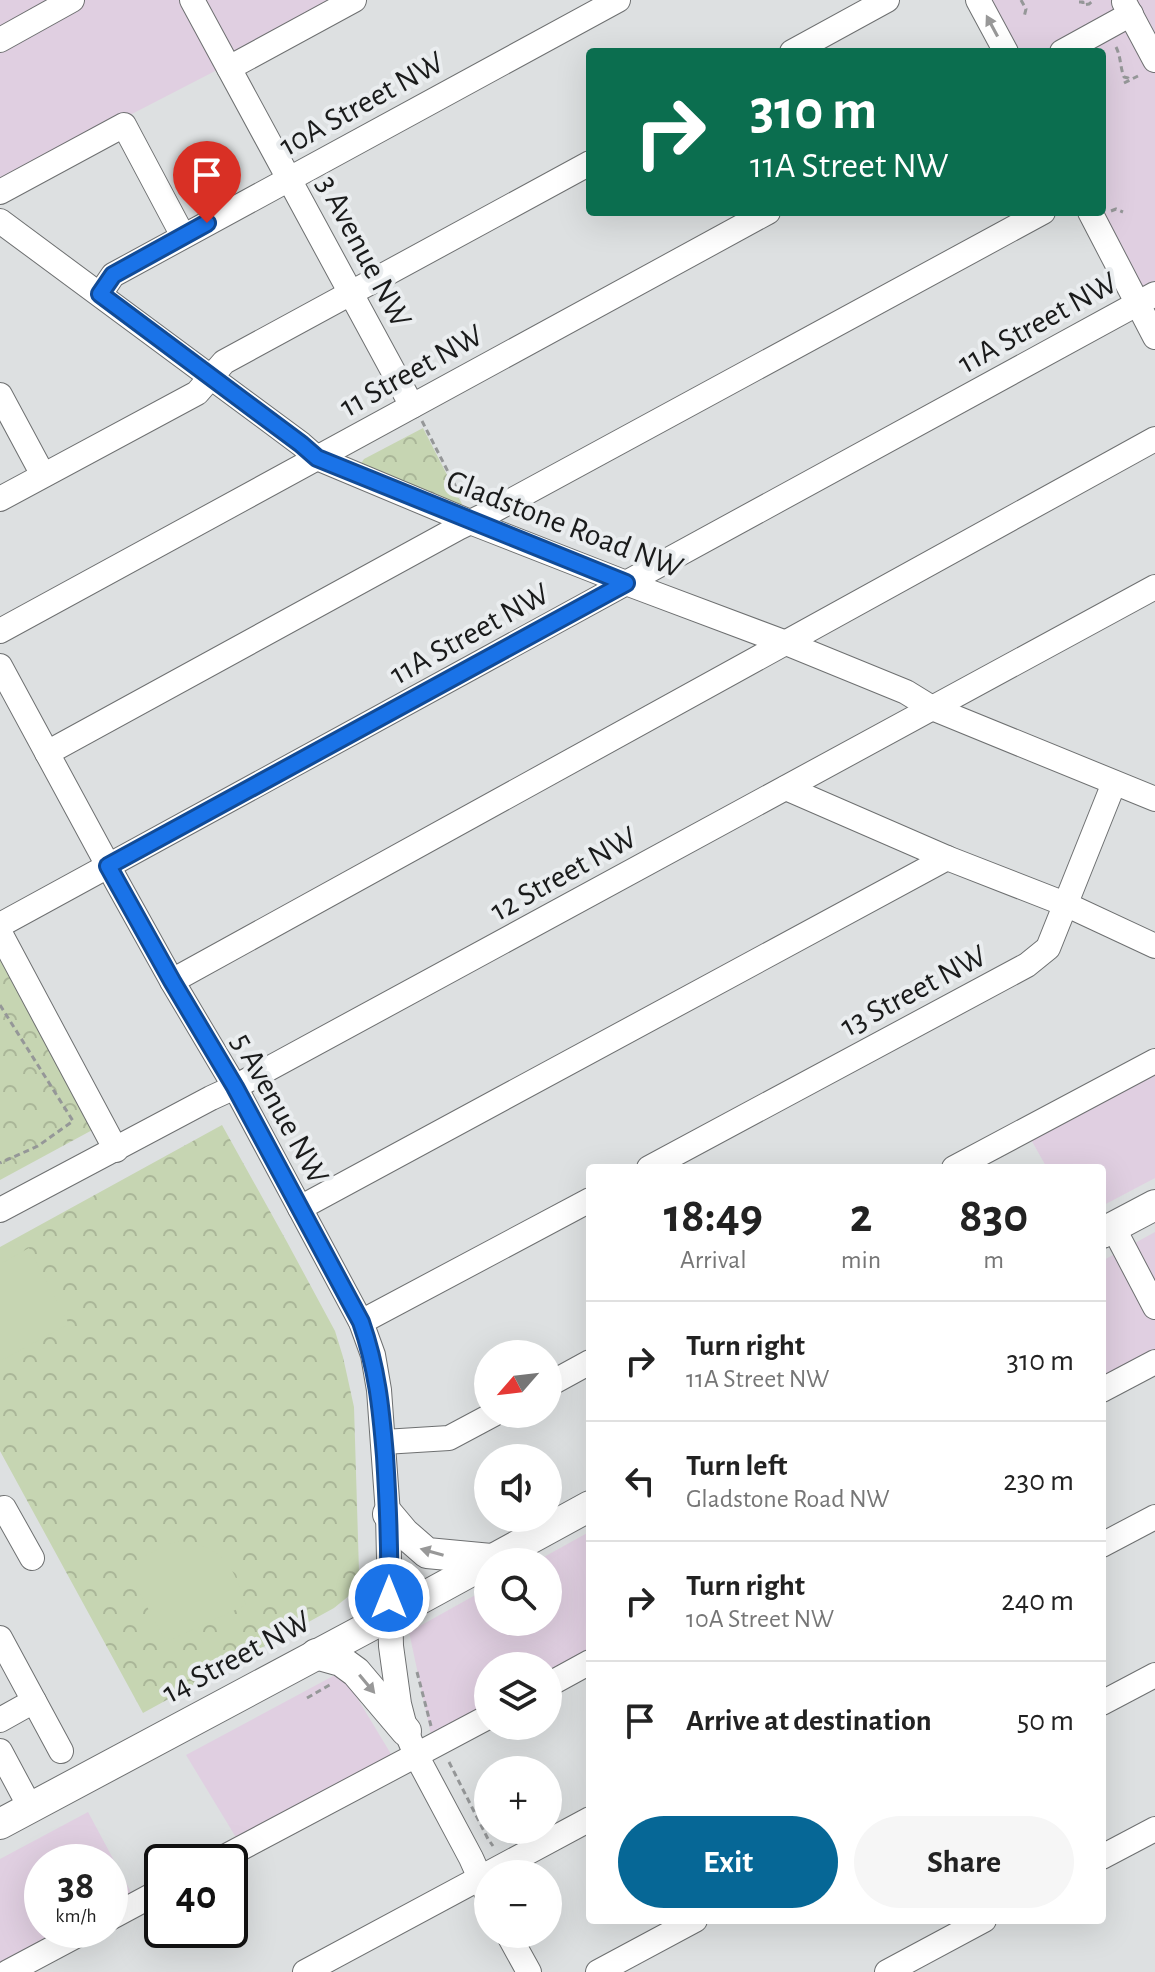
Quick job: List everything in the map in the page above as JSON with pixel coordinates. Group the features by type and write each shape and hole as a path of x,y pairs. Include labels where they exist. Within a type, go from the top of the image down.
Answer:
{"main road":[{"path":"1108,1230 1155,1205"},
{"name":"14 Street NW","path":"512,1548 586,1508"},
{"path":"388,1514 427,1553 474,1557"},
{"name":"14 Street NW","path":"0,1824 474,1568"},
{"path":"316,1654 341,1661 356,1672 411,1743"}],"street":[{"path":"0,40 72,0"},
{"name":"3 Avenue NW","path":"192,0 416,412"},
{"path":"229,68 354,0"},
{"name":"10A Street NW","path":"100,294 113,275 618,0"},
{"path":"799,48 887,0"},
{"path":"978,0 1004,48"},
{"path":"1068,48 1127,7 1146,68"},
{"path":"0,192 124,125 183,236"},
{"path":"0,499 197,393 224,362 586,165"},
{"name":"11 Street NW","path":"0,631 317,458 416,412 761,216"},
{"path":"47,753 468,515 1035,216"},
{"path":"1104,216 1146,298 1155,337"},
{"name":"Gladstone Road NW","path":"0,221 317,458 468,515 626,583 786,643 906,692 932,708 1155,799"},
{"name":"11A Street NW","path":"0,925 1146,298"},
{"path":"0,395 43,475"},
{"path":"172,981 1155,439"},
{"name":"12 Street NW","path":"0,1210 235,1087 932,708 1152,596"},
{"name":"5 Avenue NW","path":"0,666 172,981 235,1087 361,1322 373,1355 384,1442 394,1679 411,1743 474,1865"},
{"name":"13 Street NW","path":"656,1164 1027,965 1048,948 1114,783"},
{"path":"786,788 947,858 1065,904 1155,946"},
{"path":"300,1208 947,858"},
{"path":"0,933 116,1150"},
{"path":"962,1164 1155,1061"},
{"path":"361,1322 586,1202"},
{"path":"1108,1230 1155,1307"},
{"path":"1106,1388 1155,1362"},
{"path":"562,1377 586,1364"},
{"path":"384,1442 449,1438 474,1425"},
{"path":"0,1511 4,1508 32,1558"},
{"path":"1106,1543 1155,1517"},
{"path":"0,1638 61,1751"},
{"path":"562,1677 586,1664"},
{"path":"1106,1701 1155,1675"},
{"path":"0,1720 34,1701"},
{"path":"245,1844 411,1743 474,1722"},
{"path":"0,1751 30,1807"},
{"path":"526,1860 586,1822"},
{"path":"1106,1855 1155,1829"},
{"path":"305,1972 474,1892"},
{"path":"598,1972 688,1924"},
{"path":"887,1972 977,1924"},
{"path":"8,1972 53,1948"},
{"path":"516,1948 529,1972"}],"path":[{"path":"1021,0 1026,9 1024,17"},
{"path":"1083,2 1091,3 1094,0"},
{"path":"1116,47 1120,54 1121,73 1128,82 1146,68"},
{"path":"1106,210 1123,212"},
{"path":"416,412 468,515"},
{"path":"0,1005 73,1121 38,1146 0,1163"},
{"path":"307,1698 336,1682"}],"shaded area":[{"path":"0,0 347,0 0,182"},
{"path":"978,0 1155,0 1155,337 1104,216 1106,48 1004,48"},
{"path":"1155,1057 1155,1178 1106,1204 1106,1164 1045,1164 1024,1127"},
{"path":"1155,1232 1155,1359 1106,1386 1106,1259"},
{"path":"586,1534 586,1662 562,1675 562,1652 474,1652 474,1722 433,1744 409,1632 474,1596 474,1636 562,1636 560,1548"},
{"path":"335,1675 350,1686 397,1764 248,1846 240,1844 186,1755"},
{"path":"88,1812 105,1844 28,1844"},
{"path":"24,1846 24,1948 35,1948 0,1967 0,1859"}],"green space":[{"path":"423,428 462,504 461,509 360,465 364,459"},
{"path":"0,949 96,1128 0,1180"},
{"path":"222,1125 335,1331 343,1357 354,1407 359,1571 352,1592 334,1608 143,1713 0,1451 0,1247"},
{"path":"29,1248 69,1324 0,1361 0,1264"},
{"path":"180,1541 217,1553 231,1569 246,1605 170,1640 163,1636 125,1566"}],"route":[{"path":"207,223 113,275 100,294 317,458 626,583 108,866 235,1087 361,1322 373,1355 379,1390 388,1514 389,1598"}]}
